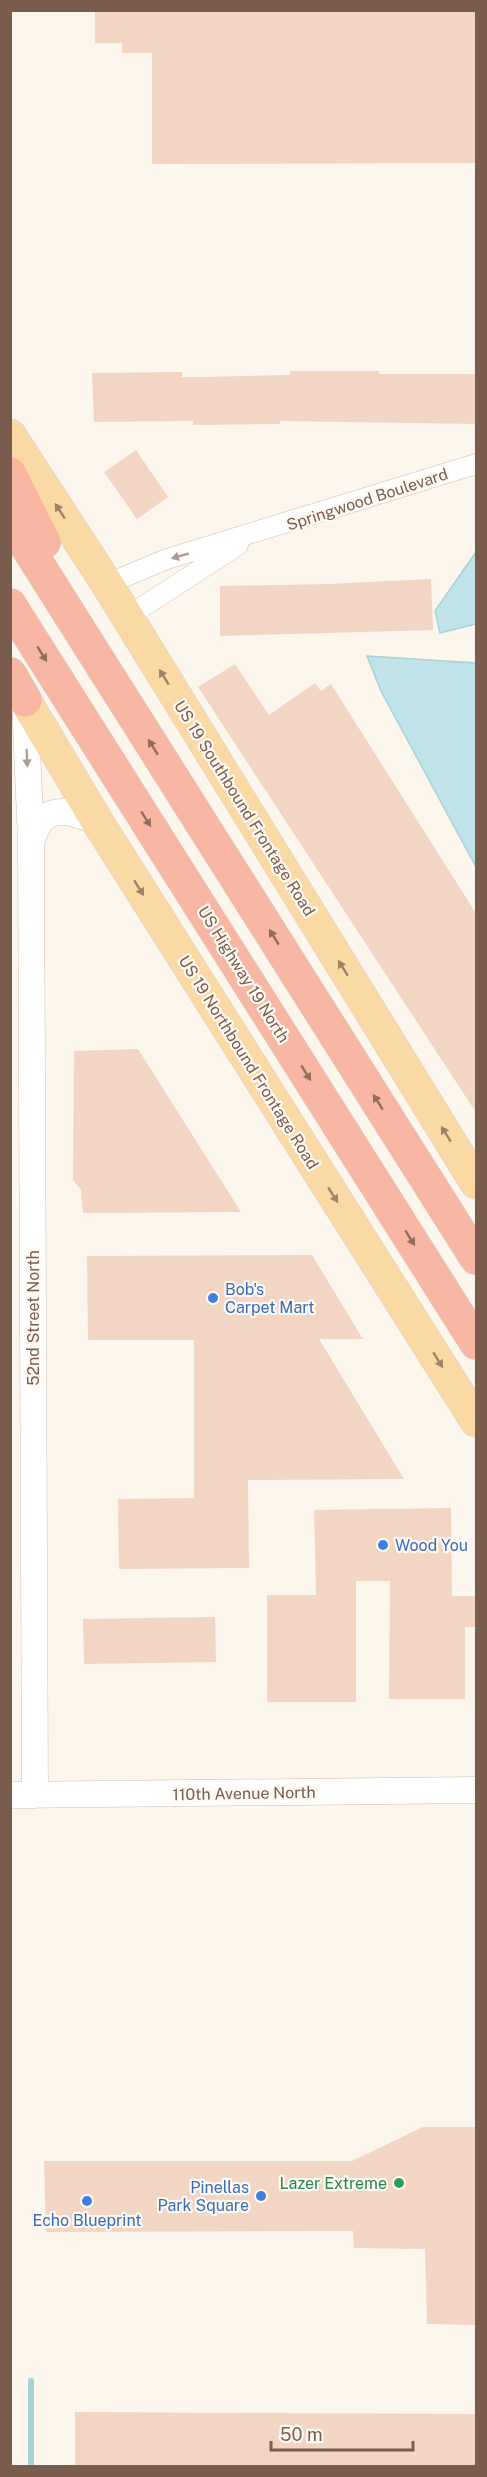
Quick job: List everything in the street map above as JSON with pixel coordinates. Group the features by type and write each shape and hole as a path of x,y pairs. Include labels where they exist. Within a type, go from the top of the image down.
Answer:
{"highway":[{"path":"10,474 117,688"},
{"path":"10,520 477,1258"},
{"name":"US Highway 19 North","path":"10,605 477,1343"}],"main road":[{"name":"US 19 Southbound Frontage Road","path":"10,435 107,584 477,1183"},
{"name":"US 19 Northbound Frontage Road","path":"18,687 97,821 477,1421"}],"street":[{"name":"Springwood Boulevard","path":"107,584 168,559 477,464"},
{"name":"Springwood Boulevard","path":"127,617 257,533"},
{"name":"52nd Street North","path":"18,687 31,841 23,1795"},
{"path":"31,841 42,820 53,813 69,812 97,821"},
{"name":"110th Avenue North","path":"23,1795 477,1790"}],"water":[{"path":"476,552 476,624 440,633 435,611"},
{"path":"367,656 476,663 476,867 381,691"}],"building":[{"path":"95,10 477,10 477,163 152,164 152,53 122,53 122,43 95,43"},
{"path":"290,371 477,374 477,424 280,421 280,424 193,425 193,421 94,422 92,373 182,372 182,377 202,377 290,375"},
{"path":"136,450 168,497 137,519 104,472"},
{"path":"431,579 433,630 220,636 220,586"},
{"path":"235,664 269,715 315,683 321,691 331,684 477,915 477,1114 198,687"},
{"path":"138,1049 241,1212 83,1213 81,1190 73,1180 74,1051"},
{"path":"312,1255 363,1339 319,1339 404,1479 248,1480 249,1568 119,1569 118,1499 194,1498 194,1340 88,1340 87,1256"},
{"path":"451,1508 452,1596 477,1596 477,1627 465,1627 465,1699 389,1699 390,1581 356,1581 356,1702 267,1702 267,1595 316,1595 314,1510"},
{"path":"215,1617 216,1662 84,1664 83,1619"},
{"name":"Pinellas Park Square","path":"423,2127 477,2127 477,2325 427,2324 425,2249 354,2248 353,2231 46,2232 44,2161 352,2161"},
{"path":"75,2412 477,2414 477,2466 75,2466"}],"waterway":[{"path":"31,2381 31,2466"}],"place":[{"name":"Bob's Carpet Mart","path":"213,1298"},
{"name":"Wood You","path":"383,1545"},
{"name":"Lazer Extreme","path":"399,2183"},
{"name":"Pinellas Park Square","path":"261,2196"},
{"name":"Echo Blueprint","path":"87,2201"}]}
